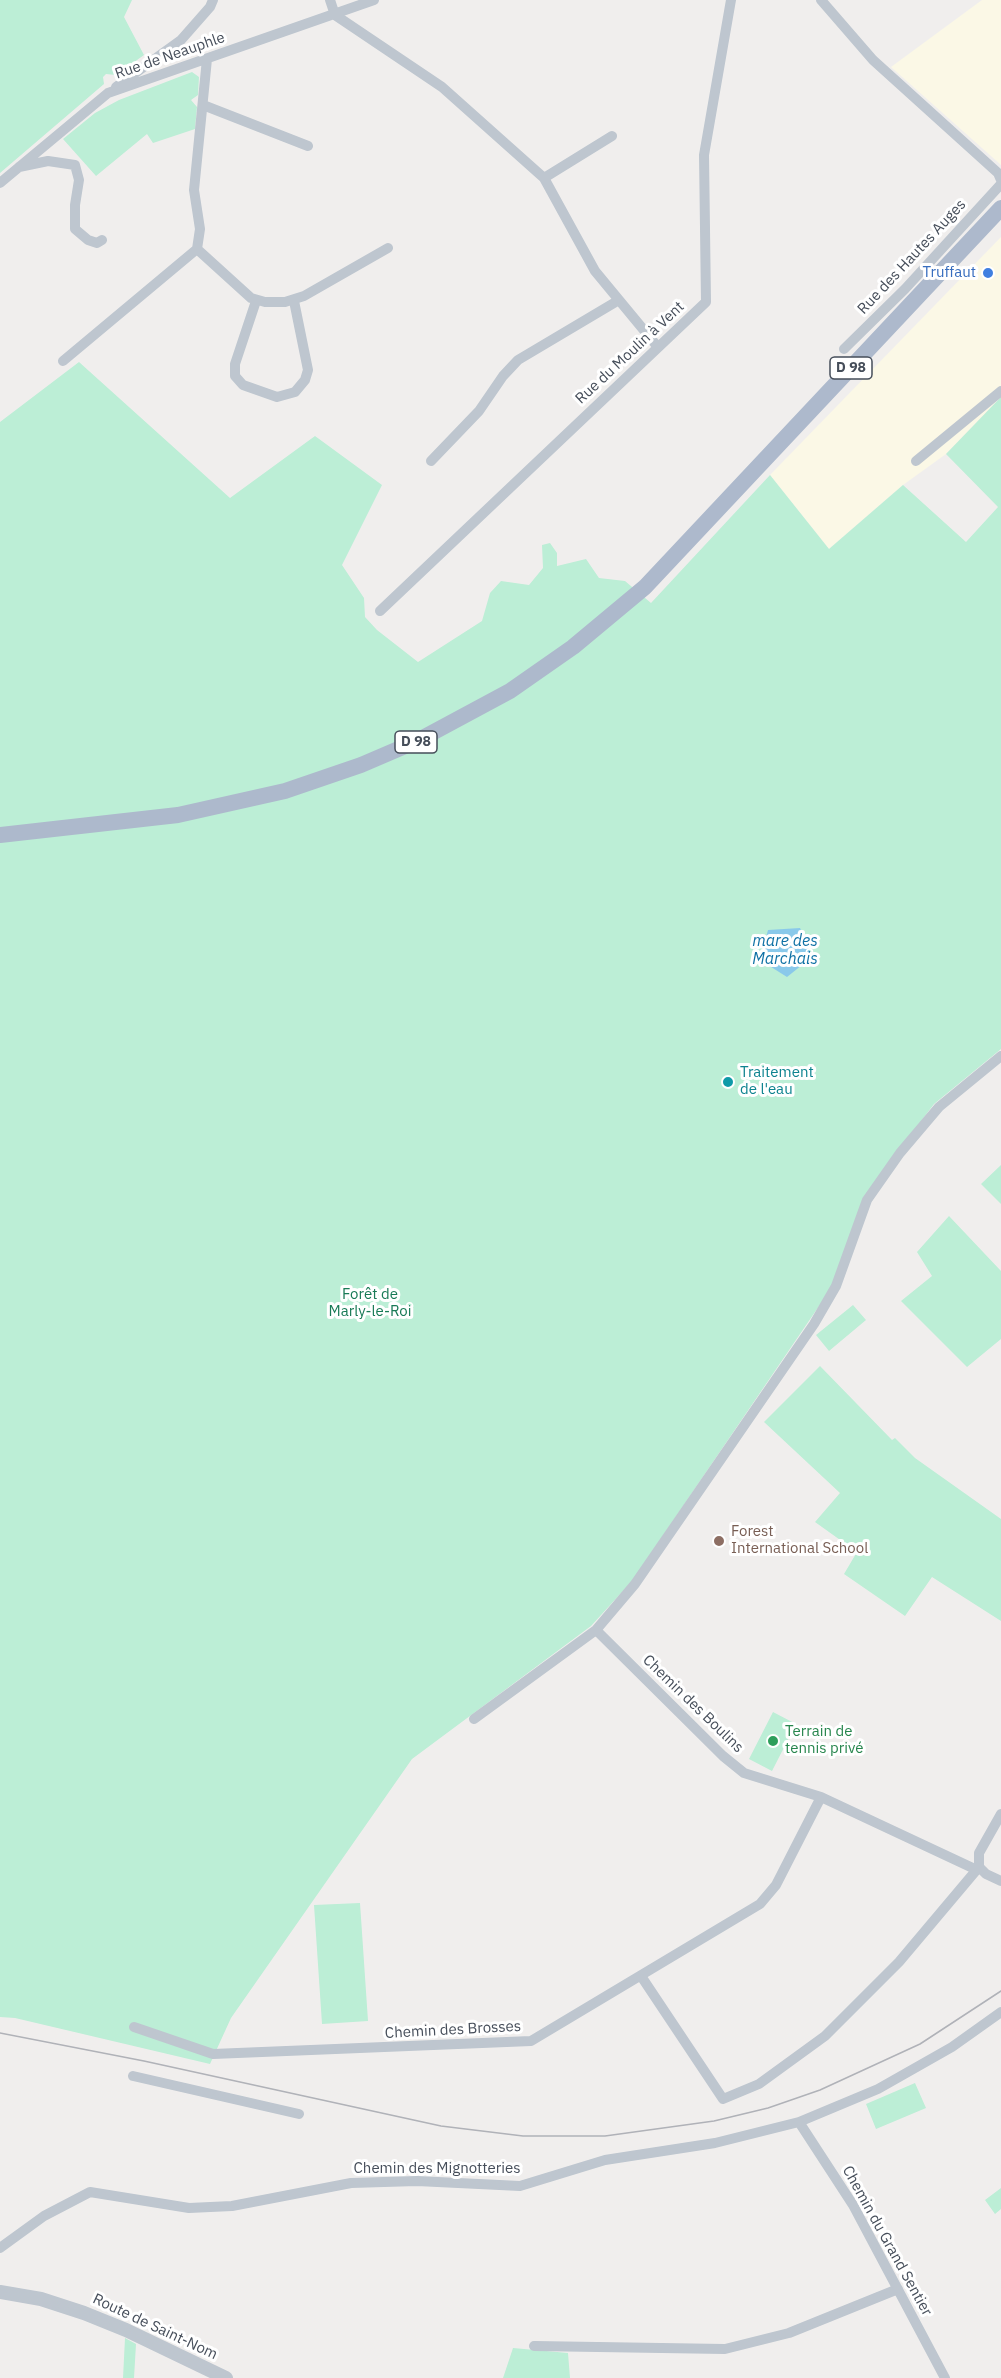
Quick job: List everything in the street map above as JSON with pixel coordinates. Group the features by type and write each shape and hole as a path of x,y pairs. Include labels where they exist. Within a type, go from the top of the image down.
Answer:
{"main road":[{"name":"D 98","path":"0,835 178,815 285,791 361,765 417,741 510,691 573,648 653,579 1001,208"}],"street":[{"path":"108,93 181,40 210,7 213,0"},
{"path":"330,0 335,15 442,87 544,178 595,271 657,346"},
{"name":"Rue de Neauphle","path":"0,183 108,93 374,0"},
{"name":"Rue du Moulin à Vent","path":"380,611 657,346 701,308 708,295 704,155 731,0"},
{"name":"Rue des Hautes Auges","path":"821,0 873,60 998,173 1001,182 905,289 844,349"},
{"path":"63,361 197,249 200,229 194,190 207,59"},
{"path":"203,105 308,147"},
{"path":"544,178 612,136"},
{"path":"19,167 48,161 75,165 79,180 75,205 75,229 88,240 97,243 102,240"},
{"path":"197,249 256,301 294,301 388,248"},
{"path":"431,461 460,434 518,360 619,300"},
{"path":"256,301 235,364 235,376 243,385 277,397 295,392 305,380 308,370 294,301"},
{"path":"916,461 1001,391"},
{"path":"474,1719 596,1630 635,1584 814,1324 836,1286 867,1200 900,1153 939,1107 1001,1056"},
{"name":"Chemin des Boulins","path":"596,1630 723,1756 744,1773 821,1797 1001,1881"},
{"name":"Chemin des Brosses","path":"134,2027 213,2054 531,2041 760,1904 776,1884 821,1797"},
{"path":"641,1976 723,2099 759,2084 825,2036 899,1962 978,1869 979,1853 1001,1814"},
{"name":"Chemin des Mignotteries","path":"0,2248 44,2216 90,2192 189,2208 232,2206 351,2183 417,2181 520,2186 605,2160 715,2143 799,2122 878,2089 952,2047 1001,2012"},
{"path":"133,2076 299,2114"},
{"name":"Chemin du Grand Sentier","path":"799,2122 853,2205 945,2378"},
{"path":"534,2346 725,2349 789,2332 898,2289"},
{"name":"Route de Saint-Nom","path":"0,2292 41,2299 84,2313 126,2330 226,2378"}],"shaded area":[{"path":"982,0 1001,0 1001,165 891,67"},
{"path":"1001,237 1001,397 946,454 903,485 829,549 770,475"}],"green space":[{"path":"0,0 132,0 124,17 144,55 116,75 106,74 103,77 104,84 0,173"},
{"path":"192,72 199,77 198,95 191,100 197,107 195,129 153,143 147,134 96,176 63,139 95,113 119,100"},
{"name":"Forêt de Marly-le-Roi","path":"79,362 230,498 315,436 382,485 342,565 364,598 365,617 377,630 418,662 482,621 490,593 501,581 529,585 543,568 542,545 550,543 557,553 557,566 586,559 599,578 625,581 651,603 770,475 829,549 903,485 966,542 998,507 946,454 1001,397 1001,1049 934,1104 868,1191 834,1284 632,1581 591,1626 412,1759 231,2018 210,2064 15,2018 0,2017 0,422"},
{"path":"1001,1165 1001,1204 981,1184"},
{"path":"949,1216 1001,1271 1001,1339 967,1367 901,1301 932,1276 917,1252"},
{"path":"853,1305 866,1320 829,1351 816,1335"},
{"path":"820,1366 892,1440 895,1438 915,1458 1001,1519 1001,1621 932,1577 905,1616 844,1574 857,1552 815,1522 840,1493 764,1422"},
{"name":"Terrain de tennis privé","path":"773,1712 796,1724 772,1771 749,1759"},
{"path":"360,1903 368,2021 322,2024 314,1905"},
{"path":"915,2083 926,2108 876,2129 866,2104"},
{"path":"1001,2188 1001,2209 995,2214 985,2200"},
{"path":"125,2338 136,2344 134,2378 123,2378"},
{"path":"513,2348 568,2353 570,2378 503,2378"}],"water":[{"name":"mare des Marchais","path":"800,928 812,957 787,977 760,960 768,930"}],"tram line":[{"path":"0,2033 144,2061 441,2126 523,2136 605,2136 714,2121 768,2108 820,2090 920,2044 1001,1991"}],"place":[{"name":"Truffaut","path":"988,273"},
{"name":"Traitement de l'eau","path":"728,1082"},
{"name":"Forest International School","path":"719,1541"},
{"name":"Terrain de tennis privé","path":"773,1741"}]}
